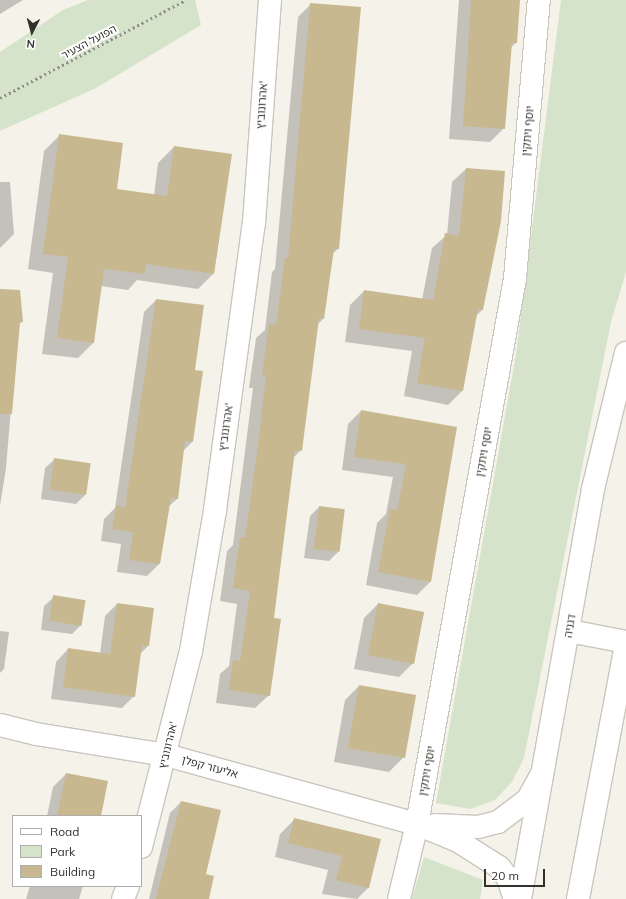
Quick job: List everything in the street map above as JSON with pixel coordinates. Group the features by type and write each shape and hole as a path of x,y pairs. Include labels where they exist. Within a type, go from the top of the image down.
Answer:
{"street":[{"name":"אהרונוביץ'","path":"142,843 166,755 191,651 216,502 254,223 270,0"},
{"name":"יוסף ויתקין","path":"399,899 417,824 515,278 539,0"},
{"name":"דגניה","path":"520,899 569,631 593,489 626,353"},
{"path":"569,631 626,642"},
{"path":"578,899 626,646"},
{"name":"אליעזר קפלן","path":"0,725 36,734 166,755 417,824 458,841 499,867 508,878 515,899"},
{"name":"אליעזר קפלן","path":"417,824 478,827 498,822 528,799 542,773"},
{"path":"123,899 128,887"}],"path":[{"name":"הפועל הצעיר","path":"0,98 186,0"}],"green space":[{"path":"88,0 195,0 201,25 96,88 0,131 0,52 63,10"},
{"path":"561,0 626,0 626,272 611,322 524,758 512,782 495,800 470,809 436,803 516,354"},
{"path":"424,857 483,880 480,899 412,899"}],"building":[{"path":"471,0 520,0 517,43 512,43 505,129 463,126"},
{"path":"310,3 361,7 339,249 334,249 324,319 319,318 302,451 295,450 274,618 281,619 270,696 229,690 233,660 240,661 250,591 233,588 240,537 245,538 258,445 266,375 262,375 269,324 276,325 285,258 288,258"},
{"path":"59,134 123,143 117,189 167,196 174,146 232,154 214,274 146,264 145,274 104,269 94,343 57,338 68,257 43,254"},
{"path":"466,168 505,171 501,221 483,310 478,309 463,391 417,383 425,338 359,329 364,290 433,300 445,233 459,236"},
{"path":"0,289 20,290 23,322 20,322 12,414 0,414"},
{"path":"156,299 204,305 195,370 203,371 193,442 185,441 178,499 171,498 160,564 129,560 133,532 112,529 116,506 125,507"},
{"path":"361,410 457,427 431,582 378,572 390,509 397,510 406,464 354,457"},
{"path":"54,458 91,463 86,495 50,490"},
{"path":"319,506 345,509 340,552 314,549"},
{"path":"53,595 86,600 82,626 49,621"},
{"path":"117,603 154,608 149,646 142,645 135,697 63,687 68,648 110,654"},
{"path":"378,603 424,612 414,664 368,655"},
{"path":"359,685 416,695 405,758 348,748"},
{"path":"66,773 108,781 101,815 57,815"},
{"path":"181,801 221,810 206,874 214,876 209,899 156,899"},
{"path":"294,818 381,839 369,888 336,880 342,856 288,843"}]}
